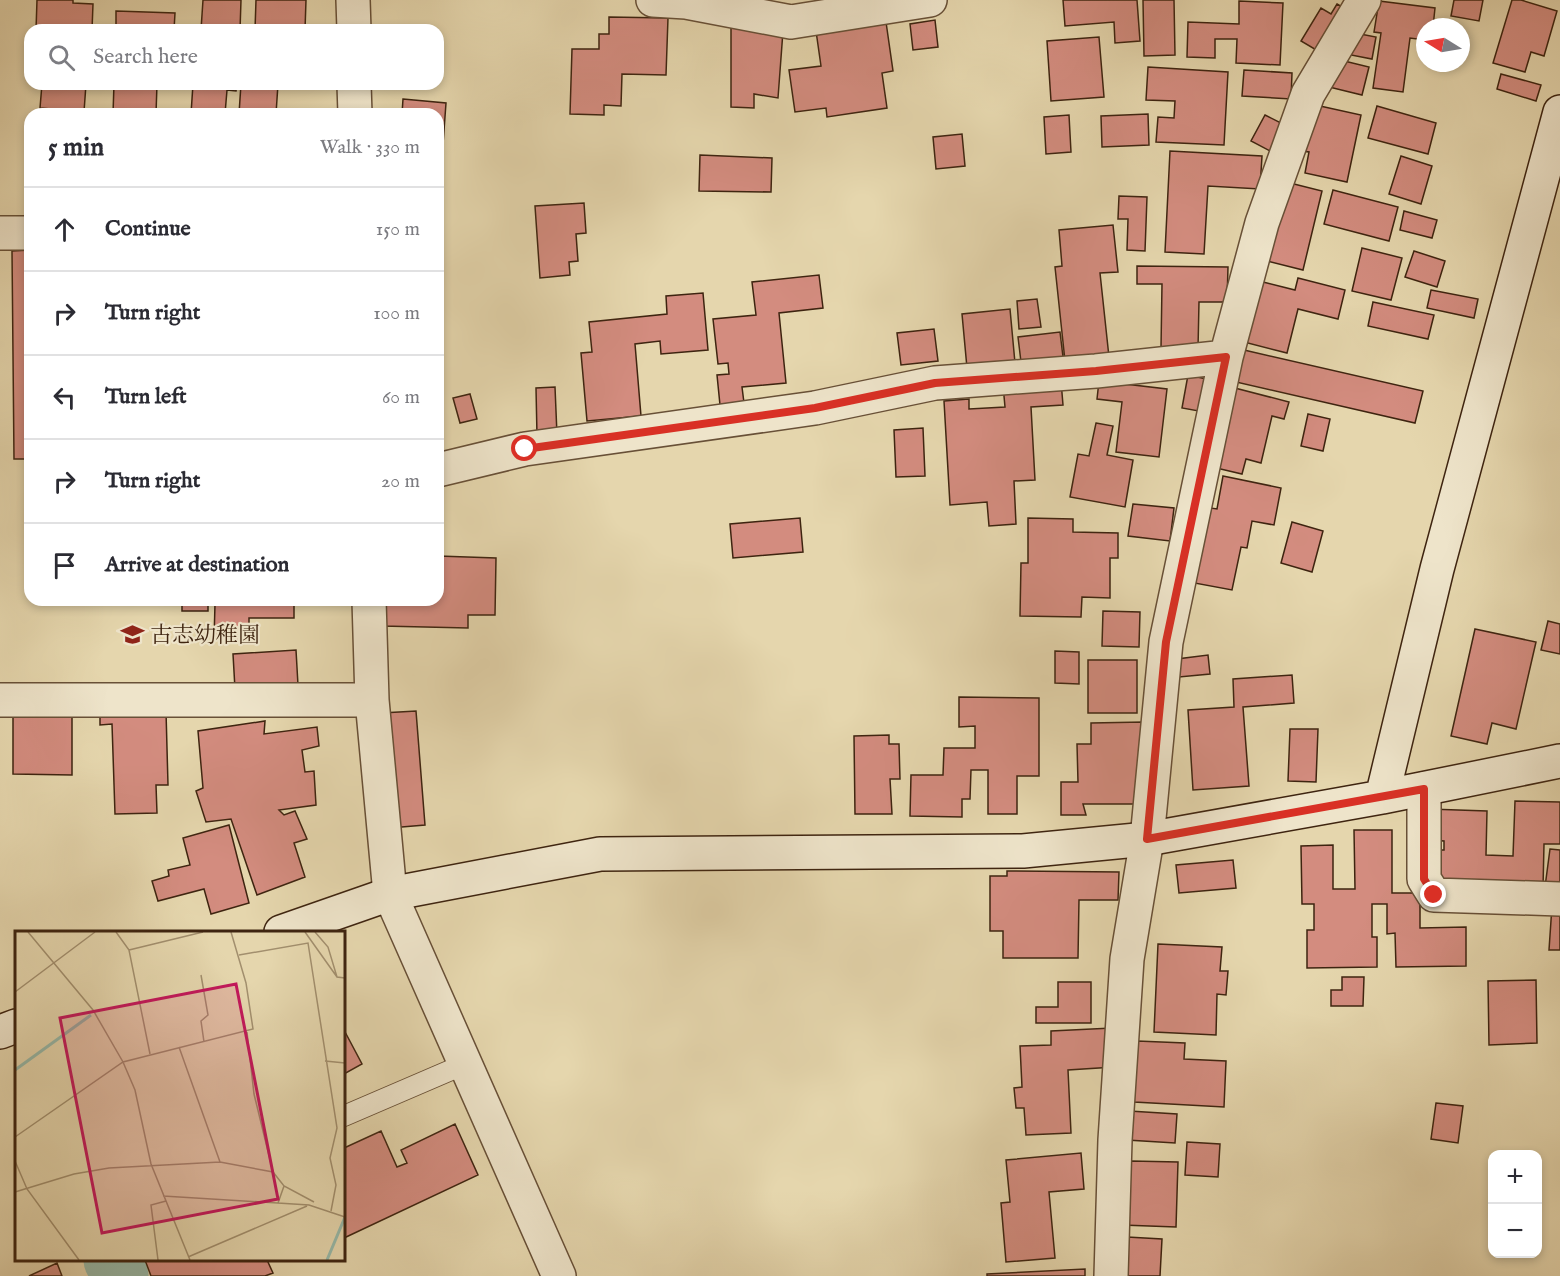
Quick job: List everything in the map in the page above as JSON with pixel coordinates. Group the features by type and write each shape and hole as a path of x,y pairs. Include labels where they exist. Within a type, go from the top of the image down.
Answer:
{"street":[{"path":"353,0 354,24"},
{"path":"653,0 686,2 791,22 930,0"},
{"path":"1111,1276 1116,1140 1127,959 1147,839 1166,642 1226,357 1262,223 1308,94 1364,0"},
{"path":"354,90 355,108"},
{"path":"1382,797 1437,569 1560,112"},
{"path":"0,233 24,233"},
{"path":"444,469 525,449 815,408 935,383 1096,371 1226,357"},
{"path":"369,606 372,700 390,894 559,1276"},
{"path":"0,700 372,700"},
{"path":"287,931 390,894 600,854 1023,851 1147,839 1382,797 1560,761"},
{"path":"1424,789 1424,879 1434,895 1560,899"},
{"path":"0,1032 15,1026"}],"lane":[{"path":"345,1116 465,1064"}],"building":[{"path":"37,0 73,0 73,3 93,4 92,24 36,24"},
{"path":"203,0 241,0 240,24 201,24"},
{"path":"256,0 306,0 305,24 255,24"},
{"path":"1063,0 1137,0 1140,41 1115,43 1114,22 1065,26"},
{"path":"1143,0 1174,0 1175,55 1144,56"},
{"path":"1454,0 1483,0 1479,21 1451,16"},
{"path":"1512,0 1521,0 1557,11 1544,56 1531,52 1525,72 1493,63"},
{"path":"1239,1 1283,3 1280,65 1236,63 1237,39 1215,39 1215,58 1187,57 1188,22 1239,24"},
{"path":"1379,1 1435,8 1434,18 1416,18 1416,39 1410,38 1403,92 1373,88 1381,33 1374,32"},
{"path":"1337,4 1349,11 1323,54 1301,41 1321,8 1331,14"},
{"path":"116,11 175,13 174,24 116,24"},
{"path":"609,17 668,18 666,75 622,74 621,106 604,105 604,115 570,114 572,49 599,49 599,34 609,34"},
{"path":"935,20 938,47 913,50 910,24"},
{"path":"731,21 783,31 778,98 754,94 754,108 731,107"},
{"path":"886,22 893,71 882,73 887,108 827,117 826,108 795,112 789,70 821,66 816,31"},
{"path":"1355,33 1376,37 1372,59 1351,55"},
{"path":"1099,37 1104,97 1051,101 1047,41"},
{"path":"1336,59 1369,67 1362,95 1329,87"},
{"path":"1148,67 1228,72 1224,145 1156,142 1158,117 1174,118 1175,101 1146,100"},
{"path":"1244,70 1292,73 1291,99 1242,96"},
{"path":"1501,74 1541,85 1536,101 1497,89"},
{"path":"42,90 86,90 84,108 40,108"},
{"path":"114,90 157,90 156,108 113,108"},
{"path":"193,90 227,90 226,108 191,108"},
{"path":"241,90 278,90 276,108 239,108"},
{"path":"403,99 446,103 444,130 444,108 402,108"},
{"path":"1311,104 1361,115 1347,182 1305,173 1309,152 1302,151"},
{"path":"1377,106 1436,123 1428,154 1368,138"},
{"path":"1148,114 1149,145 1102,147 1101,116"},
{"path":"1069,115 1071,152 1046,154 1044,117"},
{"path":"1265,115 1285,125 1272,152 1251,141"},
{"path":"962,134 965,166 936,169 933,137"},
{"path":"1170,151 1262,156 1260,189 1208,186 1204,254 1165,252"},
{"path":"700,155 772,158 771,192 699,191"},
{"path":"1401,156 1432,166 1421,204 1389,194"},
{"path":"1282,181 1322,191 1303,270 1263,260"},
{"path":"1333,190 1398,207 1389,241 1324,224"},
{"path":"1119,196 1147,197 1145,251 1127,250 1128,219 1118,219"},
{"path":"584,203 586,233 576,234 578,261 569,262 570,275 540,278 535,206"},
{"path":"1404,211 1437,220 1432,238 1400,230"},
{"path":"1113,225 1118,272 1100,273 1109,357 1065,361 1055,267 1062,266 1059,230"},
{"path":"1362,248 1402,258 1391,300 1352,291"},
{"path":"24,250 24,459 14,459 12,251"},
{"path":"1414,251 1445,261 1437,287 1405,277"},
{"path":"1137,266 1228,267 1227,302 1199,302 1198,349 1161,348 1162,284 1137,284"},
{"path":"819,275 823,308 779,313 786,383 742,387 744,403 720,405 717,375 729,374 728,363 718,364 713,319 756,315 752,282"},
{"path":"1298,278 1345,290 1338,319 1298,309 1287,353 1240,341 1255,280 1295,290"},
{"path":"1431,290 1478,299 1474,318 1427,308"},
{"path":"703,293 708,350 661,354 660,341 635,344 641,416 587,421 581,353 592,352 589,322 667,314 666,296"},
{"path":"1037,299 1041,327 1019,329 1017,301"},
{"path":"1373,302 1434,315 1428,339 1368,326"},
{"path":"1010,309 1015,363 967,368 962,314"},
{"path":"934,329 938,361 901,365 897,333"},
{"path":"1060,332 1063,357 1021,362 1018,337"},
{"path":"1244,350 1423,391 1415,423 1236,382"},
{"path":"1188,375 1211,380 1204,412 1182,408"},
{"path":"1061,381 1063,405 1031,407 1035,480 1014,481 1016,524 989,526 987,502 950,505 944,401 969,399 969,409 1005,407 1003,385"},
{"path":"1099,381 1167,389 1159,457 1116,452 1122,402 1097,399"},
{"path":"555,387 557,435 537,436 536,388"},
{"path":"1231,387 1289,402 1284,419 1272,416 1261,463 1246,459 1242,474 1212,467"},
{"path":"470,394 477,419 460,423 453,398"},
{"path":"1308,414 1330,419 1323,451 1301,446"},
{"path":"1096,423 1113,426 1107,455 1133,460 1125,507 1070,497 1078,454 1089,456"},
{"path":"923,428 925,476 896,477 894,430"},
{"path":"1223,476 1281,488 1274,525 1252,521 1247,548 1241,547 1232,590 1189,582 1204,507 1217,509"},
{"path":"1133,504 1174,508 1170,541 1128,536"},
{"path":"800,518 803,552 733,558 730,524"},
{"path":"1028,518 1073,519 1073,532 1118,533 1118,558 1110,558 1110,598 1082,597 1081,617 1020,616 1021,563 1028,563"},
{"path":"1292,522 1323,531 1312,572 1281,563"},
{"path":"444,556 496,558 495,615 468,615 468,628 382,626 382,606 444,606"},
{"path":"182,606 208,606 208,611 182,611"},
{"path":"215,606 294,606 294,618 249,618 249,640 214,640"},
{"path":"1103,611 1140,612 1139,647 1102,646"},
{"path":"1548,621 1560,624 1560,654 1541,650"},
{"path":"1475,629 1536,642 1516,729 1492,723 1487,744 1451,736"},
{"path":"296,650 298,685 235,689 233,654"},
{"path":"1055,651 1079,652 1079,684 1055,683"},
{"path":"1208,655 1210,674 1179,677 1177,659"},
{"path":"1088,660 1137,660 1137,713 1088,713"},
{"path":"1292,675 1294,703 1243,707 1249,786 1193,790 1188,710 1234,707 1233,679"},
{"path":"959,697 1039,698 1039,776 1017,776 1017,814 988,814 988,770 971,770 970,799 962,799 962,817 910,816 911,775 943,775 944,748 975,748 975,726 959,727"},
{"path":"166,711 168,785 156,785 157,813 115,814 112,724 100,725 100,713"},
{"path":"416,711 425,825 390,828 382,713"},
{"path":"13,716 72,717 72,775 13,774"},
{"path":"265,721 264,734 317,727 319,746 302,750 305,772 314,771 316,805 279,810 284,815 295,811 307,839 294,843 305,877 257,895 231,819 206,822 196,791 203,788 198,731"},
{"path":"1144,722 1137,804 1083,804 1086,815 1061,815 1061,782 1078,782 1077,744 1091,744 1091,723"},
{"path":"1290,729 1318,729 1316,782 1288,781"},
{"path":"889,735 889,744 899,744 900,779 890,779 892,814 855,814 854,736"},
{"path":"1515,801 1560,802 1560,844 1544,844 1543,888 1435,885 1436,850 1444,850 1444,841 1428,840 1429,809 1487,811 1486,855 1513,856"},
{"path":"229,825 249,903 211,914 204,889 158,901 152,881 169,876 168,870 190,865 183,838"},
{"path":"1354,830 1392,830 1392,893 1420,893 1420,928 1466,927 1466,966 1396,967 1395,933 1387,934 1387,904 1372,904 1372,937 1377,937 1377,967 1307,968 1307,930 1314,930 1314,904 1302,904 1301,846 1333,845 1333,889 1355,889"},
{"path":"1550,849 1560,850 1560,889 1545,887"},
{"path":"1233,860 1236,888 1179,893 1176,865"},
{"path":"1007,871 1119,872 1118,900 1079,900 1078,958 1003,958 1003,931 990,931 990,876 1007,876"},
{"path":"1552,906 1560,906 1560,950 1549,950"},
{"path":"1158,944 1222,947 1220,971 1228,971 1226,995 1217,994 1216,1035 1154,1032"},
{"path":"1342,977 1364,977 1363,1006 1331,1006 1331,990 1342,990"},
{"path":"1536,980 1537,1043 1489,1045 1488,981"},
{"path":"1058,982 1091,982 1091,1023 1036,1023 1036,1007 1058,1007"},
{"path":"1112,1028 1114,1067 1068,1070 1071,1133 1026,1135 1024,1108 1016,1108 1014,1088 1022,1087 1020,1046 1051,1045 1051,1031"},
{"path":"345,1032 362,1064 345,1073"},
{"path":"1137,1041 1185,1043 1184,1059 1226,1061 1224,1107 1134,1102"},
{"path":"1436,1103 1463,1106 1458,1143 1431,1139"},
{"path":"1129,1111 1177,1114 1175,1143 1127,1140"},
{"path":"455,1124 478,1175 345,1238 345,1148 381,1131 397,1167 407,1163 401,1150"},
{"path":"1187,1142 1220,1144 1218,1177 1185,1175"},
{"path":"1081,1153 1084,1189 1049,1192 1055,1258 1006,1262 1001,1203 1010,1202 1006,1160"},
{"path":"1131,1161 1178,1162 1176,1227 1122,1225"},
{"path":"1127,1237 1162,1239 1160,1276 1125,1276"},
{"path":"145,1261 267,1261 273,1273 265,1276 151,1276"},
{"path":"57,1263 62,1276 29,1276"},
{"path":"1085,1269 1085,1276 987,1276 987,1274"}],"waterway":[{"path":"112,1261 120,1276"}],"place":[{"name":"古志幼稚園","path":"132,634"}],"route":[{"path":"525,449 815,408 935,383 1096,371 1226,357 1166,642 1147,839 1424,789 1424,879 1434,895"}]}
